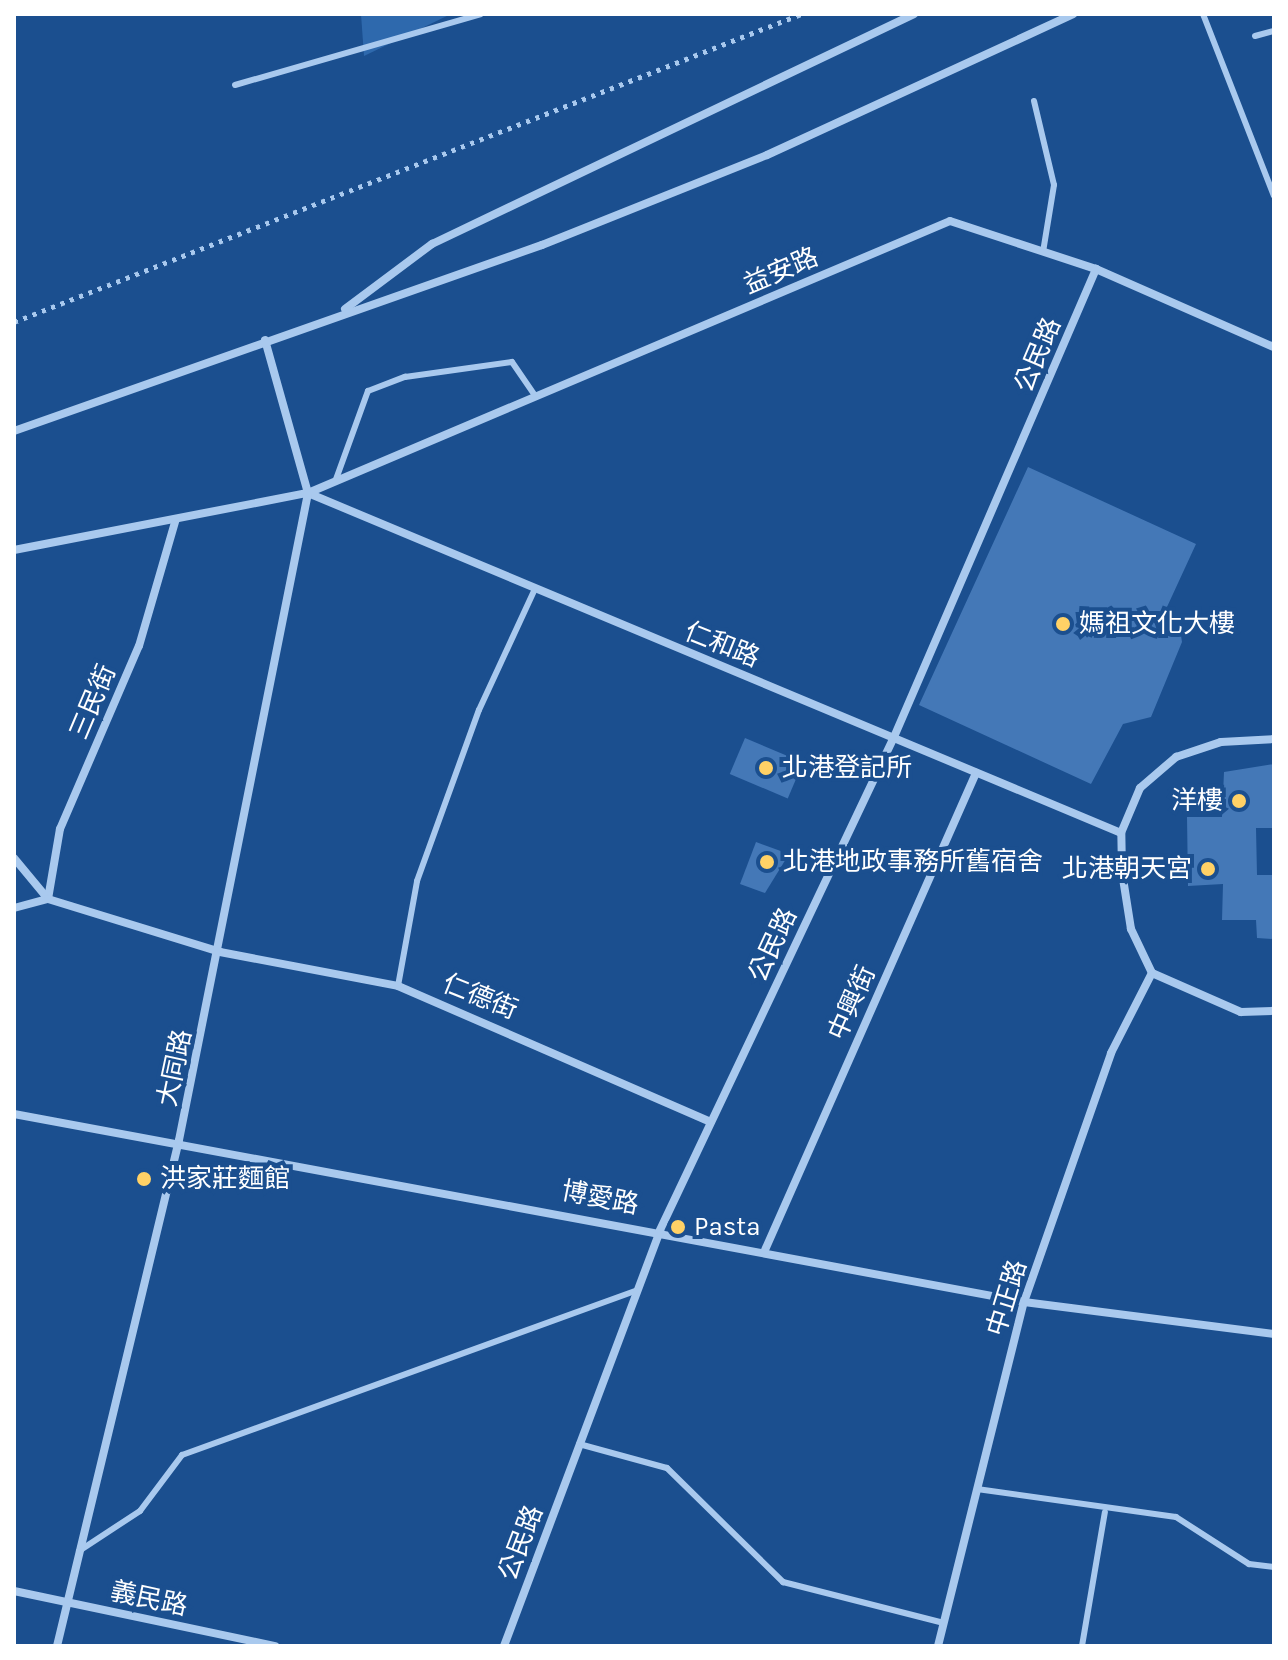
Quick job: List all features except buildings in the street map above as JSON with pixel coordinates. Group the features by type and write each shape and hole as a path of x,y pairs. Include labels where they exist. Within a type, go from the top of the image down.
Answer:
{"street":[{"path":"337,315 432,244 914,14"},
{"path":"14,431 767,155 1073,14"},
{"name":"益安路","path":"308,493 950,221 1096,269 1274,347"},
{"name":"公民路","path":"504,1646 660,1230 894,737 1096,269"},
{"path":"14,550 308,493 265,340"},
{"name":"仁和路","path":"308,493 1121,833"},
{"name":"大同路","path":"57,1646 179,1140 220,952 308,493"},
{"name":"三民街","path":"48,899 60,829 139,646 176,519"},
{"path":"1274,739 1221,742 1176,757 1140,788 1121,833 1131,929 1152,973 1241,1012 1274,1011"},
{"name":"中興街","path":"765,1250 976,773"},
{"path":"14,858 48,899 14,908"},
{"name":"仁德街","path":"48,899 220,952 398,986 472,1012 711,1122"},
{"name":"中正路","path":"938,1646 1024,1302 1111,1053 1152,973"},
{"name":"博愛路","path":"14,1114 179,1140 1024,1302 1274,1334"},
{"name":"義民路","path":"14,1591 275,1646"}],"lane":[{"path":"235,85 481,14"},
{"path":"1203,14 1274,196"},
{"path":"1255,36 1274,31"},
{"path":"1034,101 1054,185 1043,252"},
{"path":"335,482 368,391 405,377 512,362 536,397"},
{"path":"398,986 417,881 479,710 535,589"},
{"path":"79,1551 140,1511 182,1455 637,1290"},
{"path":"579,1444 667,1468 783,1582 944,1623"},
{"path":"977,1489 1105,1512 1176,1517 1249,1564 1274,1567"},
{"path":"1082,1646 1105,1512"}],"path":[{"path":"14,322 801,14"}],"shaded area":[{"path":"361,14 451,14 364,56"}],"place":[{"name":"媽祖文化大樓","path":"1063,624"},
{"name":"北港登記所","path":"766,768"},
{"name":"洋樓","path":"1239,801"},
{"name":"北港地政事務所舊宿舍","path":"767,862"},
{"name":"北港朝天宮","path":"1208,869"},
{"name":"洪家莊麵館","path":"144,1179"},
{"name":"Pasta","path":"678,1227"}]}
